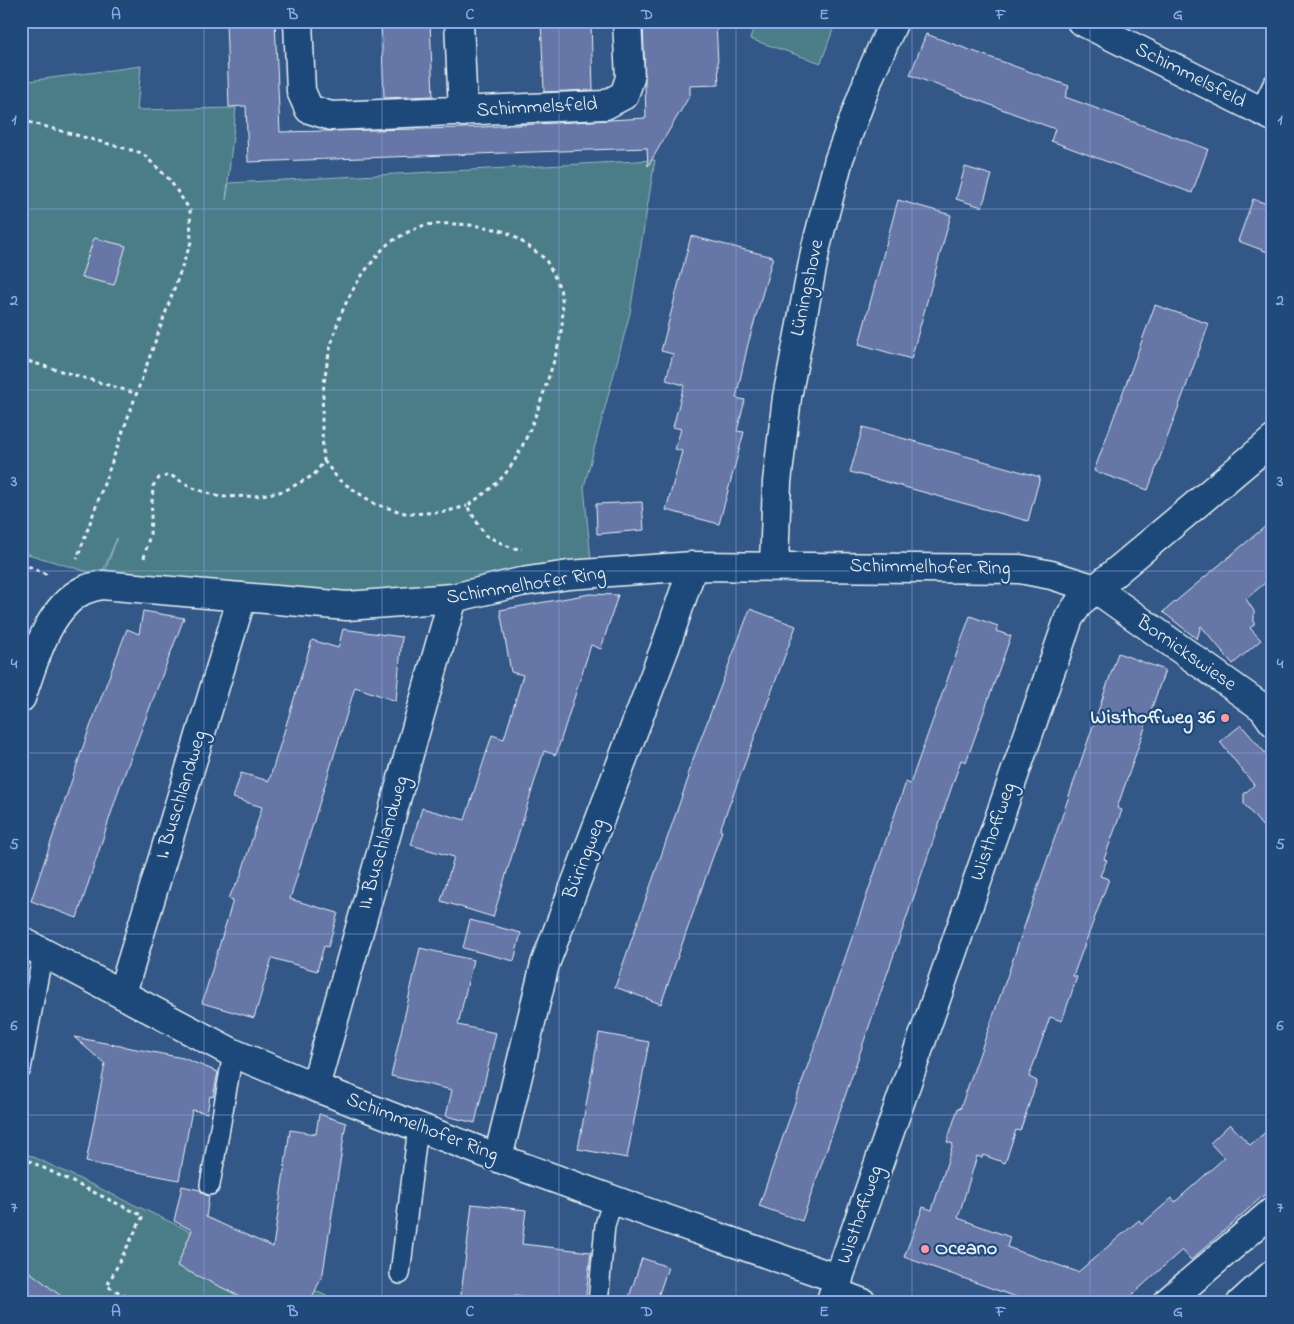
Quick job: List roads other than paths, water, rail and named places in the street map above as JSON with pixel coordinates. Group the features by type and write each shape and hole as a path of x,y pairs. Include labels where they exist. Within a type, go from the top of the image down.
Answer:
{"main road":[{"name":"Schimmelsfeld","path":"298,21 300,91 309,109 331,116 605,105 624,95 630,78 626,21"},
{"name":"Schimmelsfeld","path":"459,21 463,112"},
{"name":"Lüningshove","path":"774,566 777,482 787,396 816,247 840,159 870,75 894,21"},
{"name":"Schimmelsfeld","path":"1081,21 1266,114"},
{"name":"Wisthoffweg","path":"834,1291 1069,618 1080,602 1273,440"},
{"name":"Schimmelhofer Ring","path":"21,698 46,631 59,610 83,590 102,584 348,606 453,598 521,582 569,575 693,566 774,566 1020,569 1051,575 1096,590"},
{"name":"Büringweg","path":"498,1158 545,964 666,645 693,566"},
{"name":"Bornickswiese","path":"1096,590 1263,708 1273,722"},
{"name":"I. Buschlandweg","path":"122,993 242,597"},
{"name":"II. Buschlandweg","path":"315,1087 453,598"},
{"name":"Schimmelhofer Ring","path":"32,946 233,1053 498,1158 613,1200 863,1303"},
{"path":"1166,1303 1273,1211"},
{"path":"1241,1303 1273,1274"}],"lane":[{"path":"1266,114 1273,84"},
{"path":"21,1069 32,946"},
{"path":"210,1185 233,1053"},
{"path":"400,1274 418,1127"},
{"path":"598,1303 605,1225 613,1200"}],"place":[{"name":"Wisthoffweg 36","path":"1225,718"},
{"name":"Oceano","path":"925,1249"}]}
